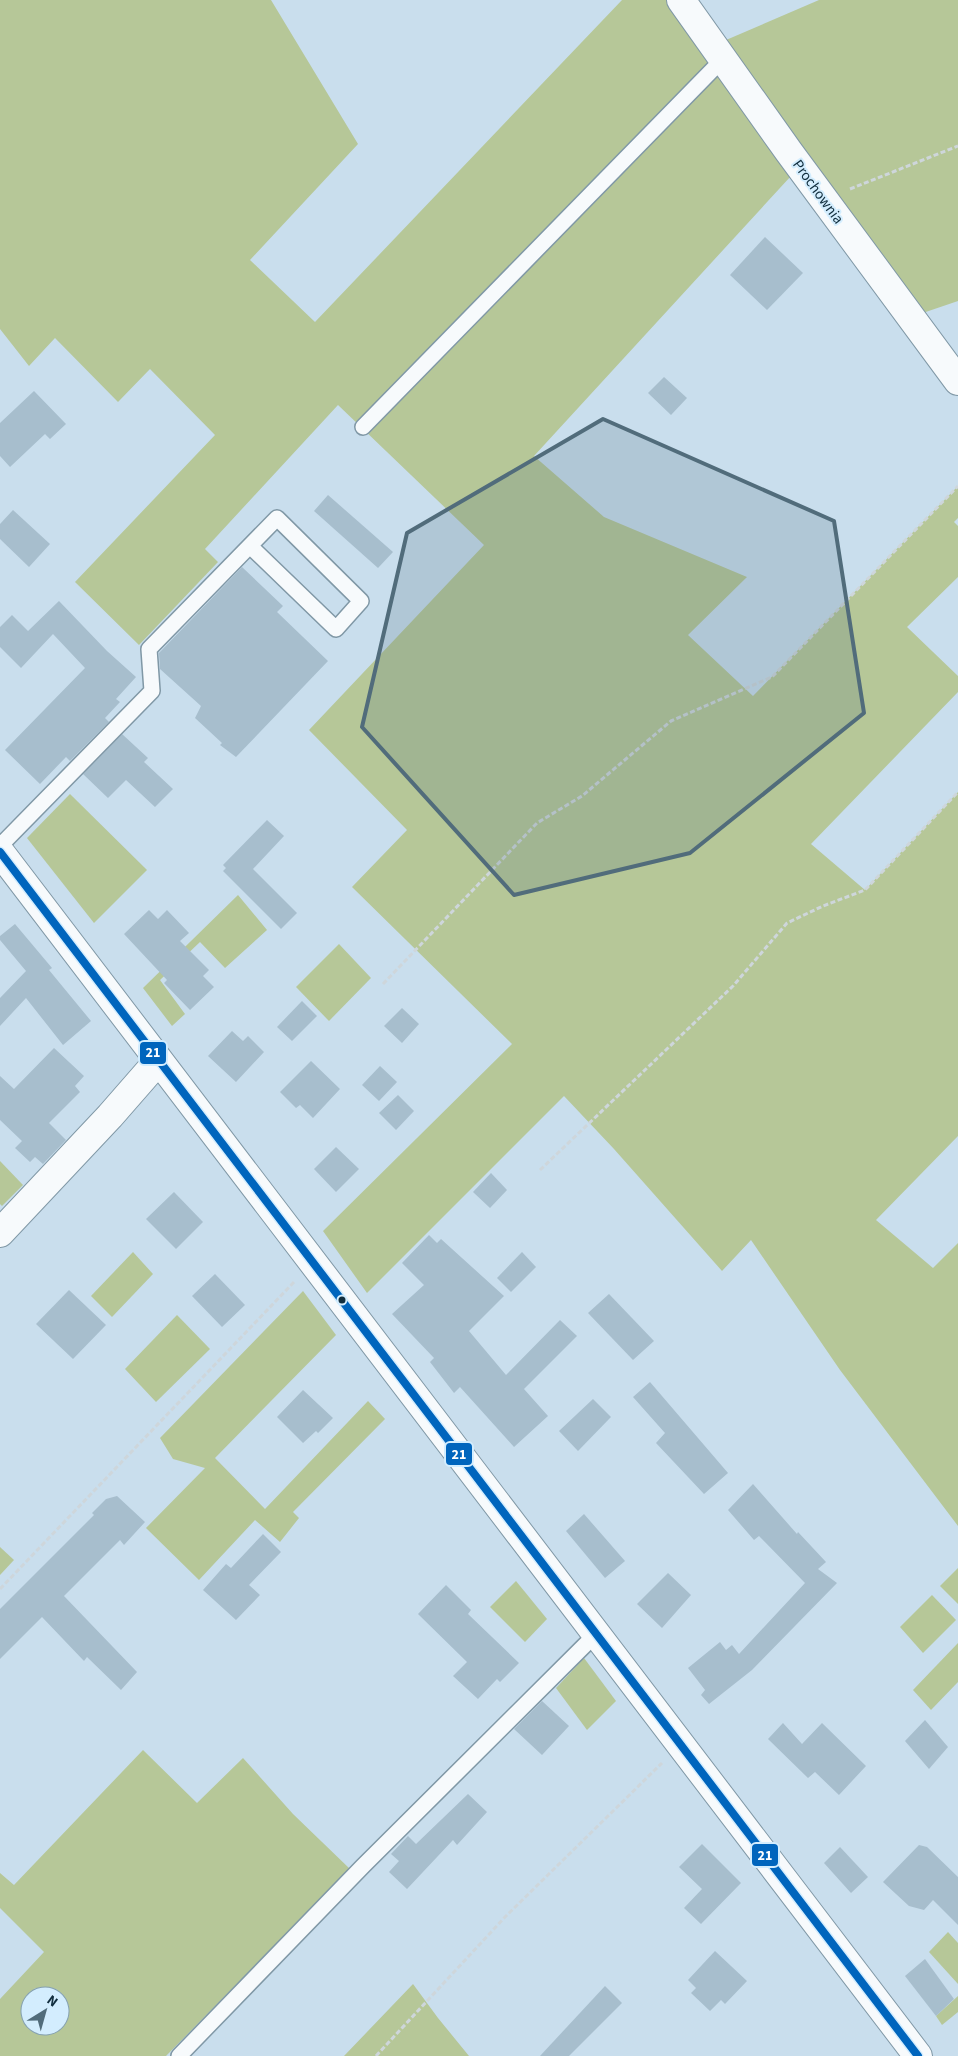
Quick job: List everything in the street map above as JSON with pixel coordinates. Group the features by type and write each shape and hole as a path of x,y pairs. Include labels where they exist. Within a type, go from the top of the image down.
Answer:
{"street":[{"name":"Prochownia","path":"681,0 823,199 958,381"},
{"path":"0,852 595,1635 918,2056"},
{"path":"0,1233 110,1116 158,1061"}],"lane":[{"path":"363,427 722,60"},
{"path":"0,846 152,691 149,649 277,518 361,601 336,629 250,546"},
{"path":"180,2056 363,1866 595,1635"}],"path":[{"path":"823,199 958,146"},
{"path":"383,984 426,941 537,822 582,796 671,721 772,676 958,486"},
{"path":"540,1170 733,986 787,923 865,890 958,792"},
{"path":"0,1589 312,1262"},
{"path":"376,2056 506,1916 631,1791 680,1745"}],"highlighted area":[{"path":"603,419 834,521 864,713 690,853 514,895 362,727 407,533"}],"green space":[{"path":"0,0 271,0 358,144 250,260 315,322 622,0 669,0 791,176 534,456 604,517 747,577 688,635 753,696 958,486 958,518 954,522 958,526 958,577 907,627 958,676 958,692 811,844 865,890 958,792 958,1136 876,1220 933,1268 958,1243 958,1526 840,1370 751,1240 722,1271 614,1149 564,1096 367,1293 323,1231 512,1044 352,887 407,830 309,730 484,545 338,405 205,549 218,562 139,645 75,582 215,435 150,369 118,402 55,338 29,366 0,329"},
{"path":"819,0 958,0 958,301 911,317 712,46"},
{"path":"70,794 147,870 94,923 27,838"},
{"path":"238,895 267,930 225,968 200,942 160,980 185,1014 172,1026 143,988"},
{"path":"339,944 371,978 329,1021 296,987"},
{"path":"0,1161 23,1185 2,1206 0,1204"},
{"path":"133,1252 153,1274 112,1317 91,1296"},
{"path":"303,1291 336,1335 215,1458 265,1509 368,1401 385,1419 293,1512 299,1518 280,1542 255,1520 199,1580 146,1528 205,1468 173,1459 160,1438"},
{"path":"177,1315 210,1349 156,1402 125,1369"},
{"path":"0,1547 14,1560 0,1575"},
{"path":"958,1568 958,1604 940,1586"},
{"path":"516,1581 547,1619 525,1642 490,1607"},
{"path":"932,1595 956,1620 923,1653 900,1627"},
{"path":"958,1643 958,1682 931,1710 913,1690"},
{"path":"584,1658 616,1701 587,1730 556,1688"},
{"path":"143,1750 197,1803 243,1758 293,1814 350,1869 166,2056 0,2056 0,1999 44,1952 0,1908 0,1873 14,1885"},
{"path":"948,1932 958,1943 958,1984 929,1952"},
{"path":"413,1984 469,2056 344,2056"},
{"path":"958,1996 958,2012 942,2025 936,2016"}],"building":[{"path":"765,237 803,273 767,310 730,275"},
{"path":"664,377 687,398 671,415 648,393"},
{"path":"34,391 66,424 50,439 45,434 10,467 0,456 0,423"},
{"path":"328,495 393,552 378,568 314,511"},
{"path":"13,510 50,544 29,567 0,539 0,524"},
{"path":"242,567 283,606 277,612 328,661 236,757 220,745 222,743 195,718 201,706 160,669 159,653"},
{"path":"59,601 107,651 136,677 116,699 120,702 105,718 109,722 70,761 66,757 40,784 5,750 85,668 53,634 21,668 0,647 0,627 12,615 28,631"},
{"path":"122,734 148,758 144,762 173,789 155,807 126,780 108,798 83,774"},
{"path":"267,820 284,836 253,869 297,913 281,929 223,871 226,868 223,865"},
{"path":"149,910 158,919 167,910 189,933 180,941 209,970 203,976 214,987 190,1010 164,983 167,980 124,934"},
{"path":"15,924 52,968 49,970 91,1021 63,1045 26,998 0,1026 0,998 26,971 0,940 0,936"},
{"path":"302,1001 317,1016 292,1041 277,1027"},
{"path":"402,1008 419,1024 402,1043 384,1026"},
{"path":"232,1031 243,1041 248,1036 264,1052 236,1082 208,1056"},
{"path":"54,1048 84,1076 75,1086 80,1092 49,1123 66,1140 43,1164 35,1157 30,1162 15,1148 22,1141 0,1120 0,1076 14,1089"},
{"path":"311,1061 340,1089 313,1118 300,1105 296,1108 280,1092"},
{"path":"380,1066 397,1082 379,1101 362,1085"},
{"path":"398,1095 414,1111 396,1130 379,1113"},
{"path":"336,1147 359,1169 336,1192 314,1169"},
{"path":"491,1173 507,1190 490,1208 473,1192"},
{"path":"174,1192 203,1222 176,1249 146,1219"},
{"path":"429,1235 437,1243 441,1239 504,1296 469,1331 506,1375 560,1320 577,1336 524,1389 548,1416 514,1447 460,1387 454,1393 430,1362 434,1358 392,1314 424,1285 402,1263"},
{"path":"522,1252 536,1267 511,1292 497,1278"},
{"path":"215,1274 245,1305 222,1327 192,1296"},
{"path":"69,1290 106,1325 73,1359 36,1324"},
{"path":"609,1294 654,1341 633,1360 588,1313"},
{"path":"650,1382 728,1473 704,1494 656,1443 665,1433 633,1397"},
{"path":"303,1390 333,1418 318,1433 316,1431 303,1443 277,1417"},
{"path":"593,1399 611,1417 578,1451 559,1431"},
{"path":"753,1484 797,1534 798,1532 826,1562 818,1569 837,1583 752,1670 709,1704 701,1695 705,1690 688,1668 720,1642 726,1650 732,1645 739,1654 805,1583 759,1536 754,1540 728,1510"},
{"path":"117,1496 145,1522 124,1545 120,1540 64,1596 137,1672 121,1690 87,1657 84,1661 42,1617 0,1659 0,1609 94,1515 92,1513 106,1499"},
{"path":"584,1514 625,1561 605,1578 566,1531"},
{"path":"263,1534 281,1552 249,1585 260,1595 236,1620 203,1590 226,1564 231,1568"},
{"path":"668,1573 691,1595 662,1628 637,1604"},
{"path":"446,1585 471,1610 468,1614 519,1663 500,1682 497,1679 478,1699 453,1676 467,1662 418,1614"},
{"path":"542,1701 569,1726 542,1755 514,1729"},
{"path":"925,1720 948,1747 929,1769 905,1741"},
{"path":"783,1723 802,1744 822,1723 866,1766 839,1795 815,1772 808,1778 768,1739"},
{"path":"468,1794 487,1812 457,1845 453,1840 407,1889 389,1872 399,1861 391,1854 408,1836 416,1844"},
{"path":"702,1844 741,1883 701,1924 684,1908 702,1889 679,1867"},
{"path":"919,1845 927,1847 958,1877 958,1925 933,1900 924,1910 909,1906 883,1882"},
{"path":"840,1847 868,1877 851,1893 824,1863"},
{"path":"715,1951 747,1981 725,2004 721,2000 710,2011 691,1993 696,1988 688,1980"},
{"path":"925,1959 954,1999 936,2016 905,1976"},
{"path":"605,1986 622,2003 569,2056 540,2056"}],"transit line":[{"name":"21","path":"0,852 918,2056"}]}
